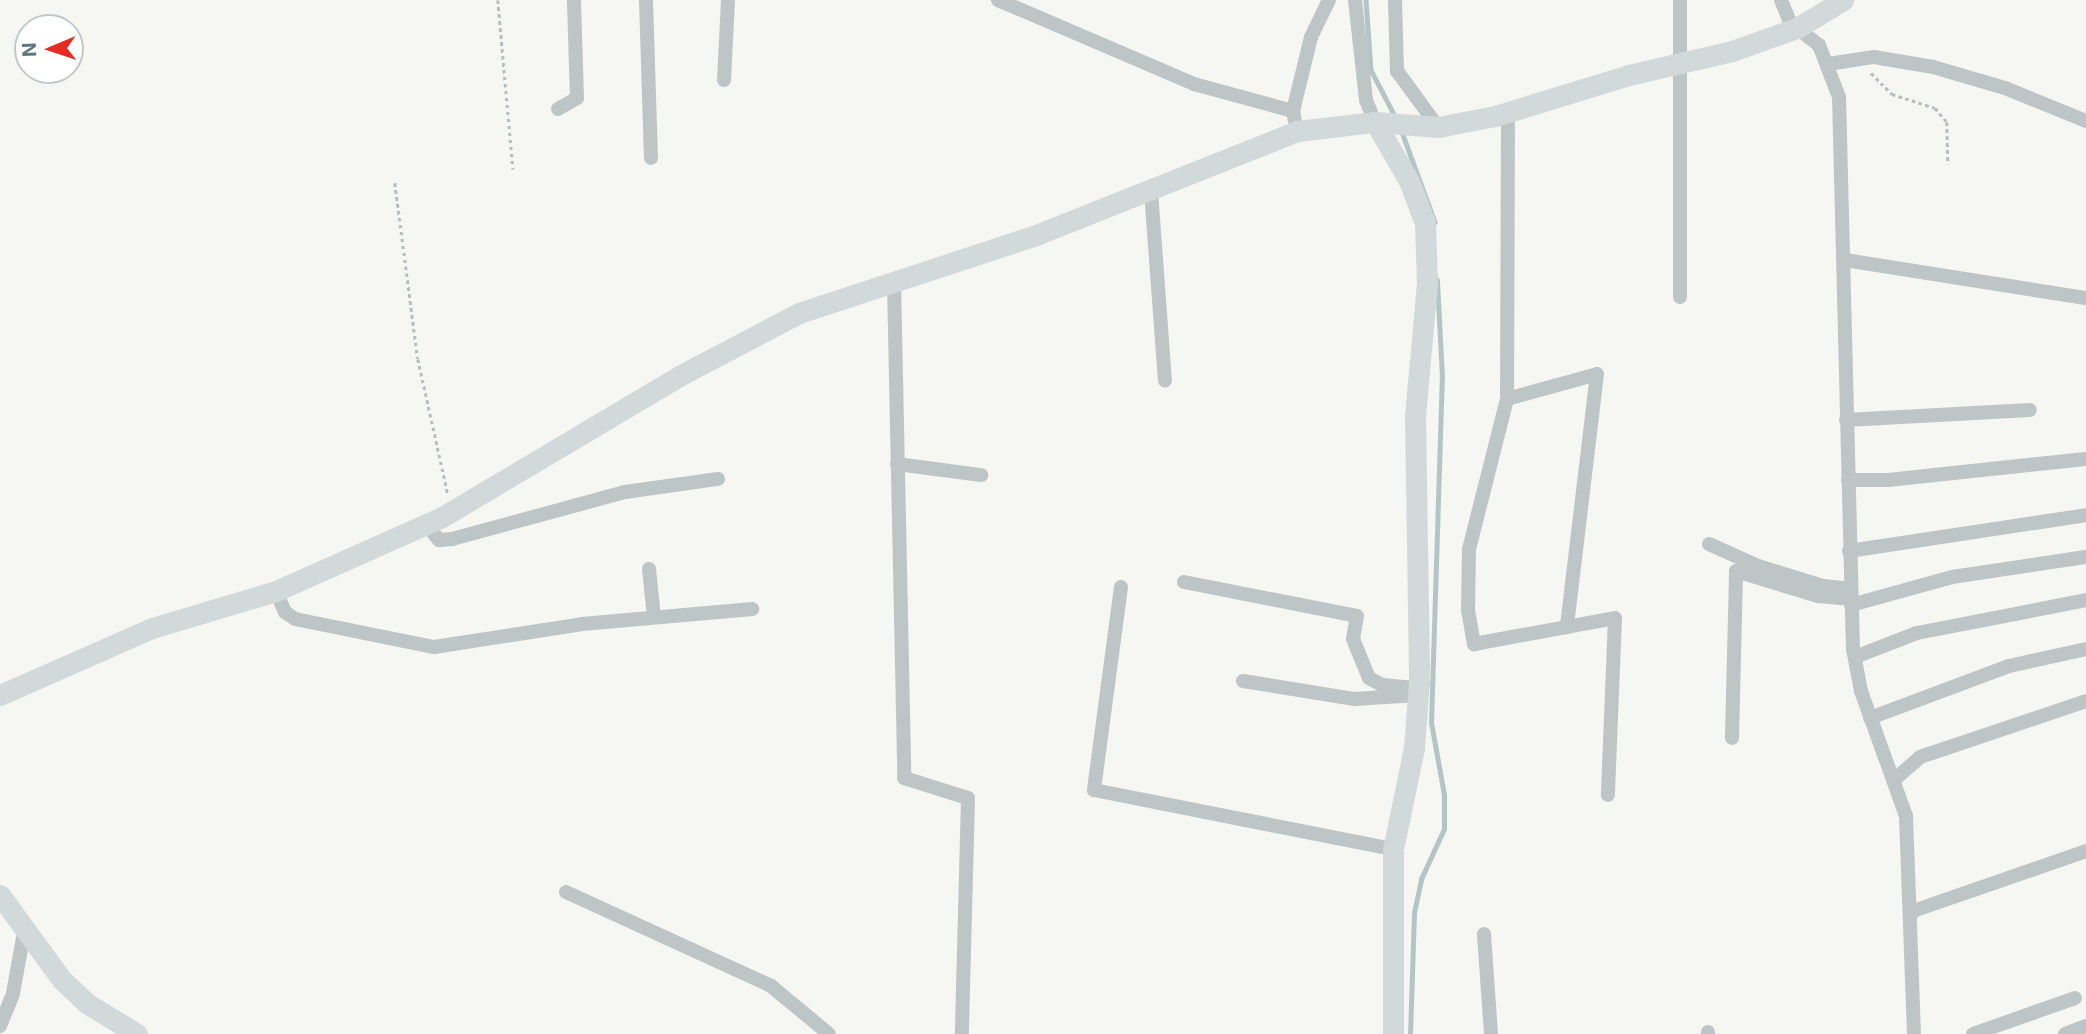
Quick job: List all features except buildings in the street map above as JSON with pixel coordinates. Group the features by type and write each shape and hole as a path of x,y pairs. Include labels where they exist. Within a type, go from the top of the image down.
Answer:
{"main road":[{"path":"0,695 152,628 276,591 426,524 770,326 1151,191 1295,121 1375,122 1438,127 1508,112 1795,28 1832,3"},
{"path":"1375,122 1409,181 1425,223 1427,284 1415,416 1418,691 1413,748 1392,849 1393,1034"},
{"path":"0,895 62,980 88,1004 137,1034"}],"street":[{"path":"558,109 577,98 574,0"},
{"path":"646,0 652,158"},
{"path":"724,80 728,0"},
{"path":"998,0 1194,84 1295,121 1311,37 1329,0"},
{"path":"1355,0 1366,100 1375,122"},
{"path":"1395,0 1397,71 1438,127"},
{"path":"1680,0 1680,297"},
{"path":"1781,0 1795,28 1819,45 1839,97 1845,260 1850,598 1855,657 1870,718 1895,779 1906,816 1914,1034"},
{"path":"1828,64 1848,58 1874,57 1933,67 2006,88 2086,121"},
{"path":"1508,112 1507,399 1469,548 1468,610 1474,644 1615,618 1608,795"},
{"path":"1151,191 1165,380"},
{"path":"1845,260 2086,298"},
{"path":"894,282 904,778 968,798 962,1034"},
{"path":"1507,399 1597,374 1567,627"},
{"path":"1846,420 2030,410"},
{"path":"1848,480 1888,480 2086,459"},
{"path":"897,464 981,475"},
{"path":"426,524 439,540 452,539 614,494 718,479"},
{"path":"1849,551 2086,515"},
{"path":"1709,544 1771,570 1824,586 1850,598"},
{"path":"1732,738 1736,571 1818,596 1850,598 1952,577 2086,557"},
{"path":"649,569 654,617"},
{"path":"1184,582 1357,616 1353,639 1369,678 1382,685 1418,691"},
{"path":"1121,587 1094,790 1392,849"},
{"path":"276,591 285,612 295,619 434,647 654,617 752,609"},
{"path":"1855,657 1917,633 2086,600"},
{"path":"1870,718 2009,666 2086,649"},
{"path":"1242,681 1354,699 1418,691"},
{"path":"1895,779 1920,757 2086,701"},
{"path":"1910,917 1913,911 2086,851"},
{"path":"566,892 771,986 829,1034"},
{"path":"0,1026 13,993 25,927"},
{"path":"1483,933 1492,1034"},
{"path":"1973,1034 2075,998"},
{"path":"2064,1034 2086,1026"}],"path":[{"path":"498,0 513,169"},
{"path":"1848,58 1878,77 1892,94 1935,108 1951,133 1948,164"},
{"path":"395,183 418,359 454,510"}],"waterway":[{"path":"1366,0 1371,70 1396,118"},
{"path":"1402,132 1435,222"},
{"path":"1410,1034 1414,913 1421,879 1444,829 1444,795 1431,723 1442,377 1437,280"}]}
